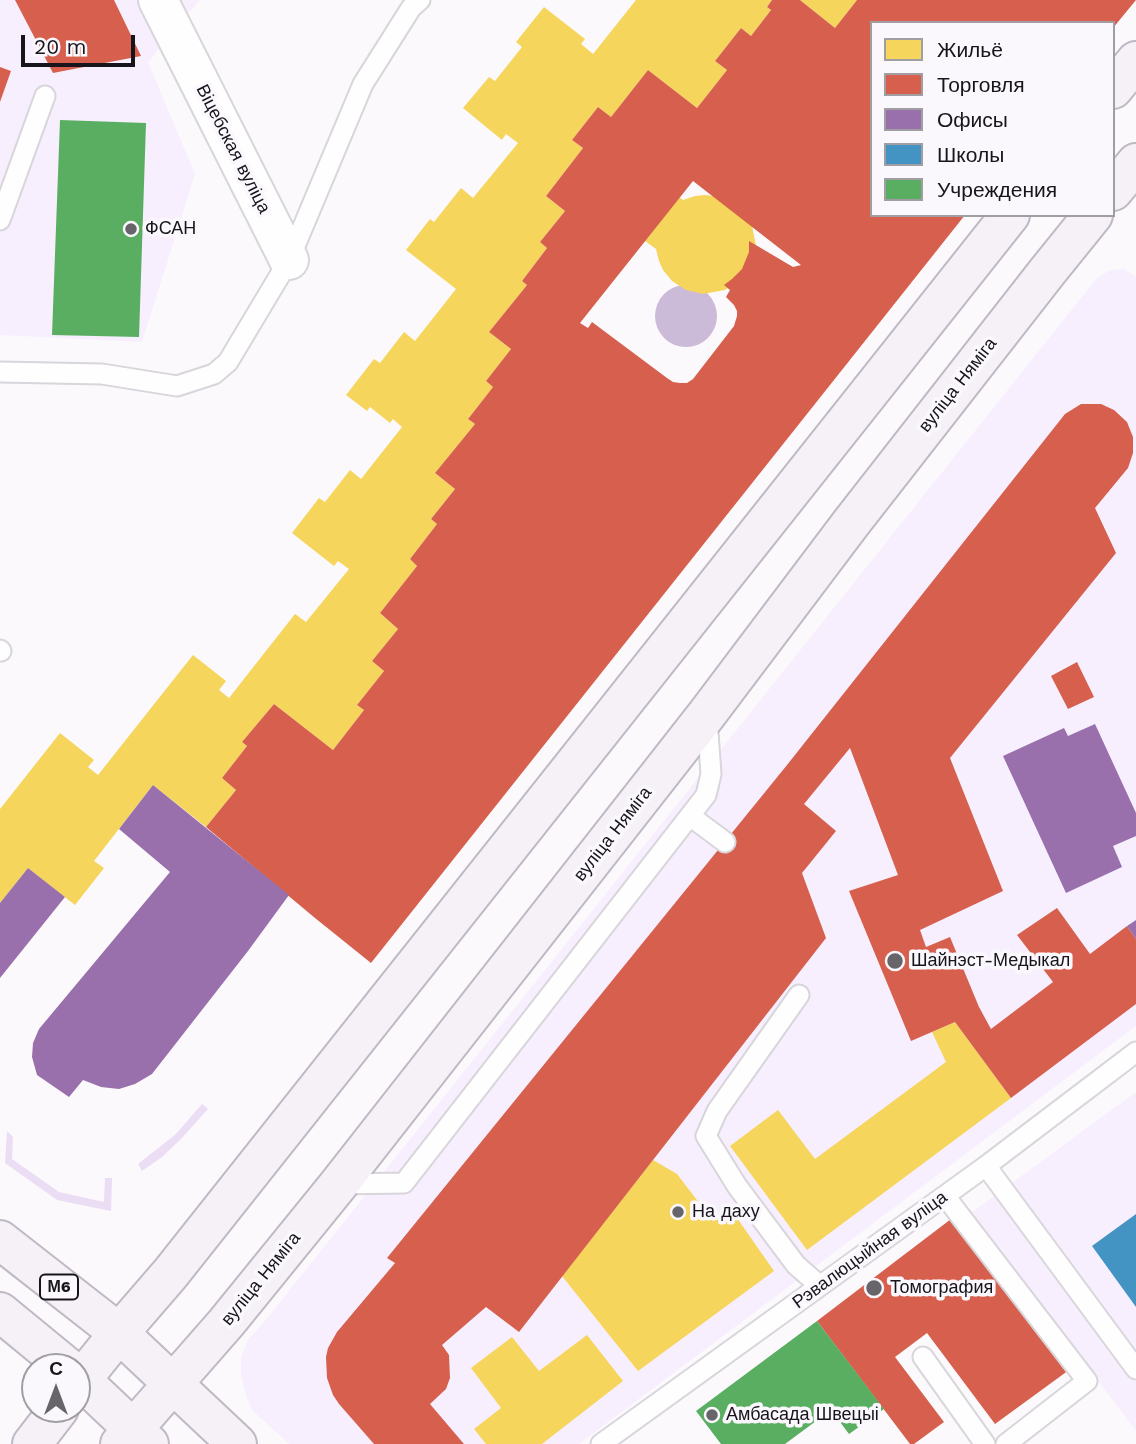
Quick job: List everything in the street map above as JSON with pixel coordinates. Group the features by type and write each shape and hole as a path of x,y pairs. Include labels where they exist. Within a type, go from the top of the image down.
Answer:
{"main road":[{"path":"1115,87 1136,61"},
{"path":"1115,189 1136,163"},
{"path":"91,1362 170,1273 1008,217"},
{"name":"вуліца Няміга","path":"134,1439 174,1383 338,1185 707,714 850,523 1091,217"},
{"name":"М6","path":"0,1240 119,1333 237,1444"},
{"path":"0,1311 48,1353"},
{"path":"91,1393 134,1439"},
{"path":"32,1444 48,1423"}],"street":[{"name":"Віцебская вуліца","path":"158,0 289,260"}],"lane":[{"path":"0,372 102,374 177,386 214,374 228,362 289,260 363,84 411,8 420,0"},
{"path":"0,219 44,96"},
{"path":"338,1185 404,1183 706,795 711,774 707,714"},
{"path":"690,816 725,842"},
{"path":"799,995 717,1111 706,1136 737,1186 799,1270 820,1286"},
{"name":"Рэвалюцыйная вуліца","path":"601,1444 1133,1061"},
{"path":"986,1166 1136,1369"},
{"path":"945,1196 1087,1381 1006,1444"},
{"path":"923,1357 985,1444"}],"shaded area":[{"path":"0,0 200,0 148,62 195,174 142,342 0,335"},
{"path":"1124,269 1136,278 1136,1026 579,1444 289,1444 252,1410 246,1396 241,1358 248,1340 1097,278 1110,270"},
{"path":"686,285 708,294 717,316 708,338 686,347 664,338 655,316 664,294"},
{"path":"1136,1092 1136,1431 971,1213"},
{"path":"202,1104 208,1109 162,1157 142,1171 138,1164 176,1134"},
{"path":"7,1131 13,1137 12,1159 59,1192 104,1202 105,1178 112,1178 111,1211 57,1200 5,1163"}],"building: Жильё":[{"path":"636,0 772,0 767,7 771,10 751,36 741,28 715,61 727,70 697,108 648,70 611,117 598,107 572,140 583,148 546,196 565,211 540,242 547,248 522,281 527,285 489,332 511,349 486,381 493,387 468,419 475,424 435,473 455,489 431,519 437,524 410,559 417,566 380,613 398,629 372,661 384,671 357,705 364,710 333,750 274,704 242,742 247,746 222,778 236,790 206,827 153,785 94,861 104,868 75,905 28,868 0,903 0,809 60,733 94,760 88,767 98,775 193,655 226,681 219,690 229,698 295,614 306,622 349,569 338,561 334,566 292,533 319,498 325,502 350,470 361,479 402,427 393,419 390,423 370,407 367,411 346,395 374,359 380,363 404,332 415,341 456,289 406,250 430,219 434,222 461,188 473,198 518,143 506,134 502,140 463,108 489,77 495,81 522,47 516,42 544,7 585,39 581,44 593,54"},
{"path":"800,0 857,0 835,28"},
{"path":"705,195 722,197 737,206 752,225 756,246 751,267 742,279 725,290 703,294 686,290 672,281 663,270 656,249 645,241 679,197 683,200"},
{"path":"955,1022 1011,1098 807,1250 730,1146 778,1110 815,1159 946,1062 932,1032"},
{"path":"653,1160 677,1174 713,1221 730,1208 774,1271 638,1371 562,1276"},
{"path":"587,1335 623,1381 542,1444 486,1444 474,1429 501,1408 471,1368 512,1337 539,1371"}],"building: Торговля":[{"path":"15,0 114,0 141,56 53,73"},
{"path":"772,0 800,0 835,28 857,0 1136,0 1115,26 1115,21 870,21 870,217 963,217 371,963 206,827 236,790 222,778 247,746 242,742 274,704 333,750 364,710 357,705 384,671 372,661 398,629 380,613 417,566 410,559 437,524 431,519 455,489 435,473 475,424 468,419 493,387 486,381 511,349 489,332 527,285 522,281 547,248 540,242 565,211 546,196 583,148 572,140 598,107 611,117 648,70 697,108 727,70 715,61 741,28 751,36 771,10 767,7","holes":["693,181 801,265 793,267 749,241 749,252 742,269 724,285 730,290 726,297 737,311 734,326 687,383 673,382 592,322 588,328 580,323"]},
{"path":"0,67 11,71 0,102"},
{"path":"1081,404 1101,404 1114,410 1127,422 1133,437 1133,453 1128,468 1095,508 1116,553 950,758 1003,891 920,930 926,947 950,937 991,1029 1053,982 1017,935 1057,908 1090,954 1127,926 1136,939 1136,1004 1011,1098 955,1022 911,1041 849,891 898,875 850,748 804,804 836,831 802,873 826,938 519,1332 486,1307 442,1345 449,1355 450,1378 446,1389 430,1404 464,1444 374,1444 333,1395 327,1378 326,1357 337,1332 395,1263 387,1258 787,765 1065,414"},
{"path":"1077,662 1094,697 1068,709 1051,676"},
{"path":"955,1216 1069,1370 995,1424 927,1333 895,1357 944,1422 914,1444 910,1444 817,1321"}],"building: Офисы":[{"path":"1095,724 1136,813 1136,836 1113,846 1122,867 1066,893 1003,756 1064,728 1068,736"},
{"path":"153,785 289,895 152,1074 119,1089 101,1087 83,1080 69,1097 37,1075 32,1057 33,1043 39,1029 170,872 119,829"},
{"path":"28,868 65,897 0,978 0,903"},
{"path":"1136,920 1136,939 1127,926"}],"building: Школы":[{"path":"1136,1214 1136,1307 1092,1246"}],"building: Учреждения":[{"path":"60,120 146,123 139,337 52,335"},
{"path":"817,1321 884,1409 849,1434 831,1410 785,1444 721,1444 696,1411"}],"place":[{"name":"ФСАН","path":"131,229"},
{"name":"Шайнэст-Медыкал","path":"895,961"},
{"name":"На даху","path":"678,1212"},
{"name":"Томография","path":"874,1288"},
{"name":"Амбасада Швецыі","path":"712,1415"}]}
